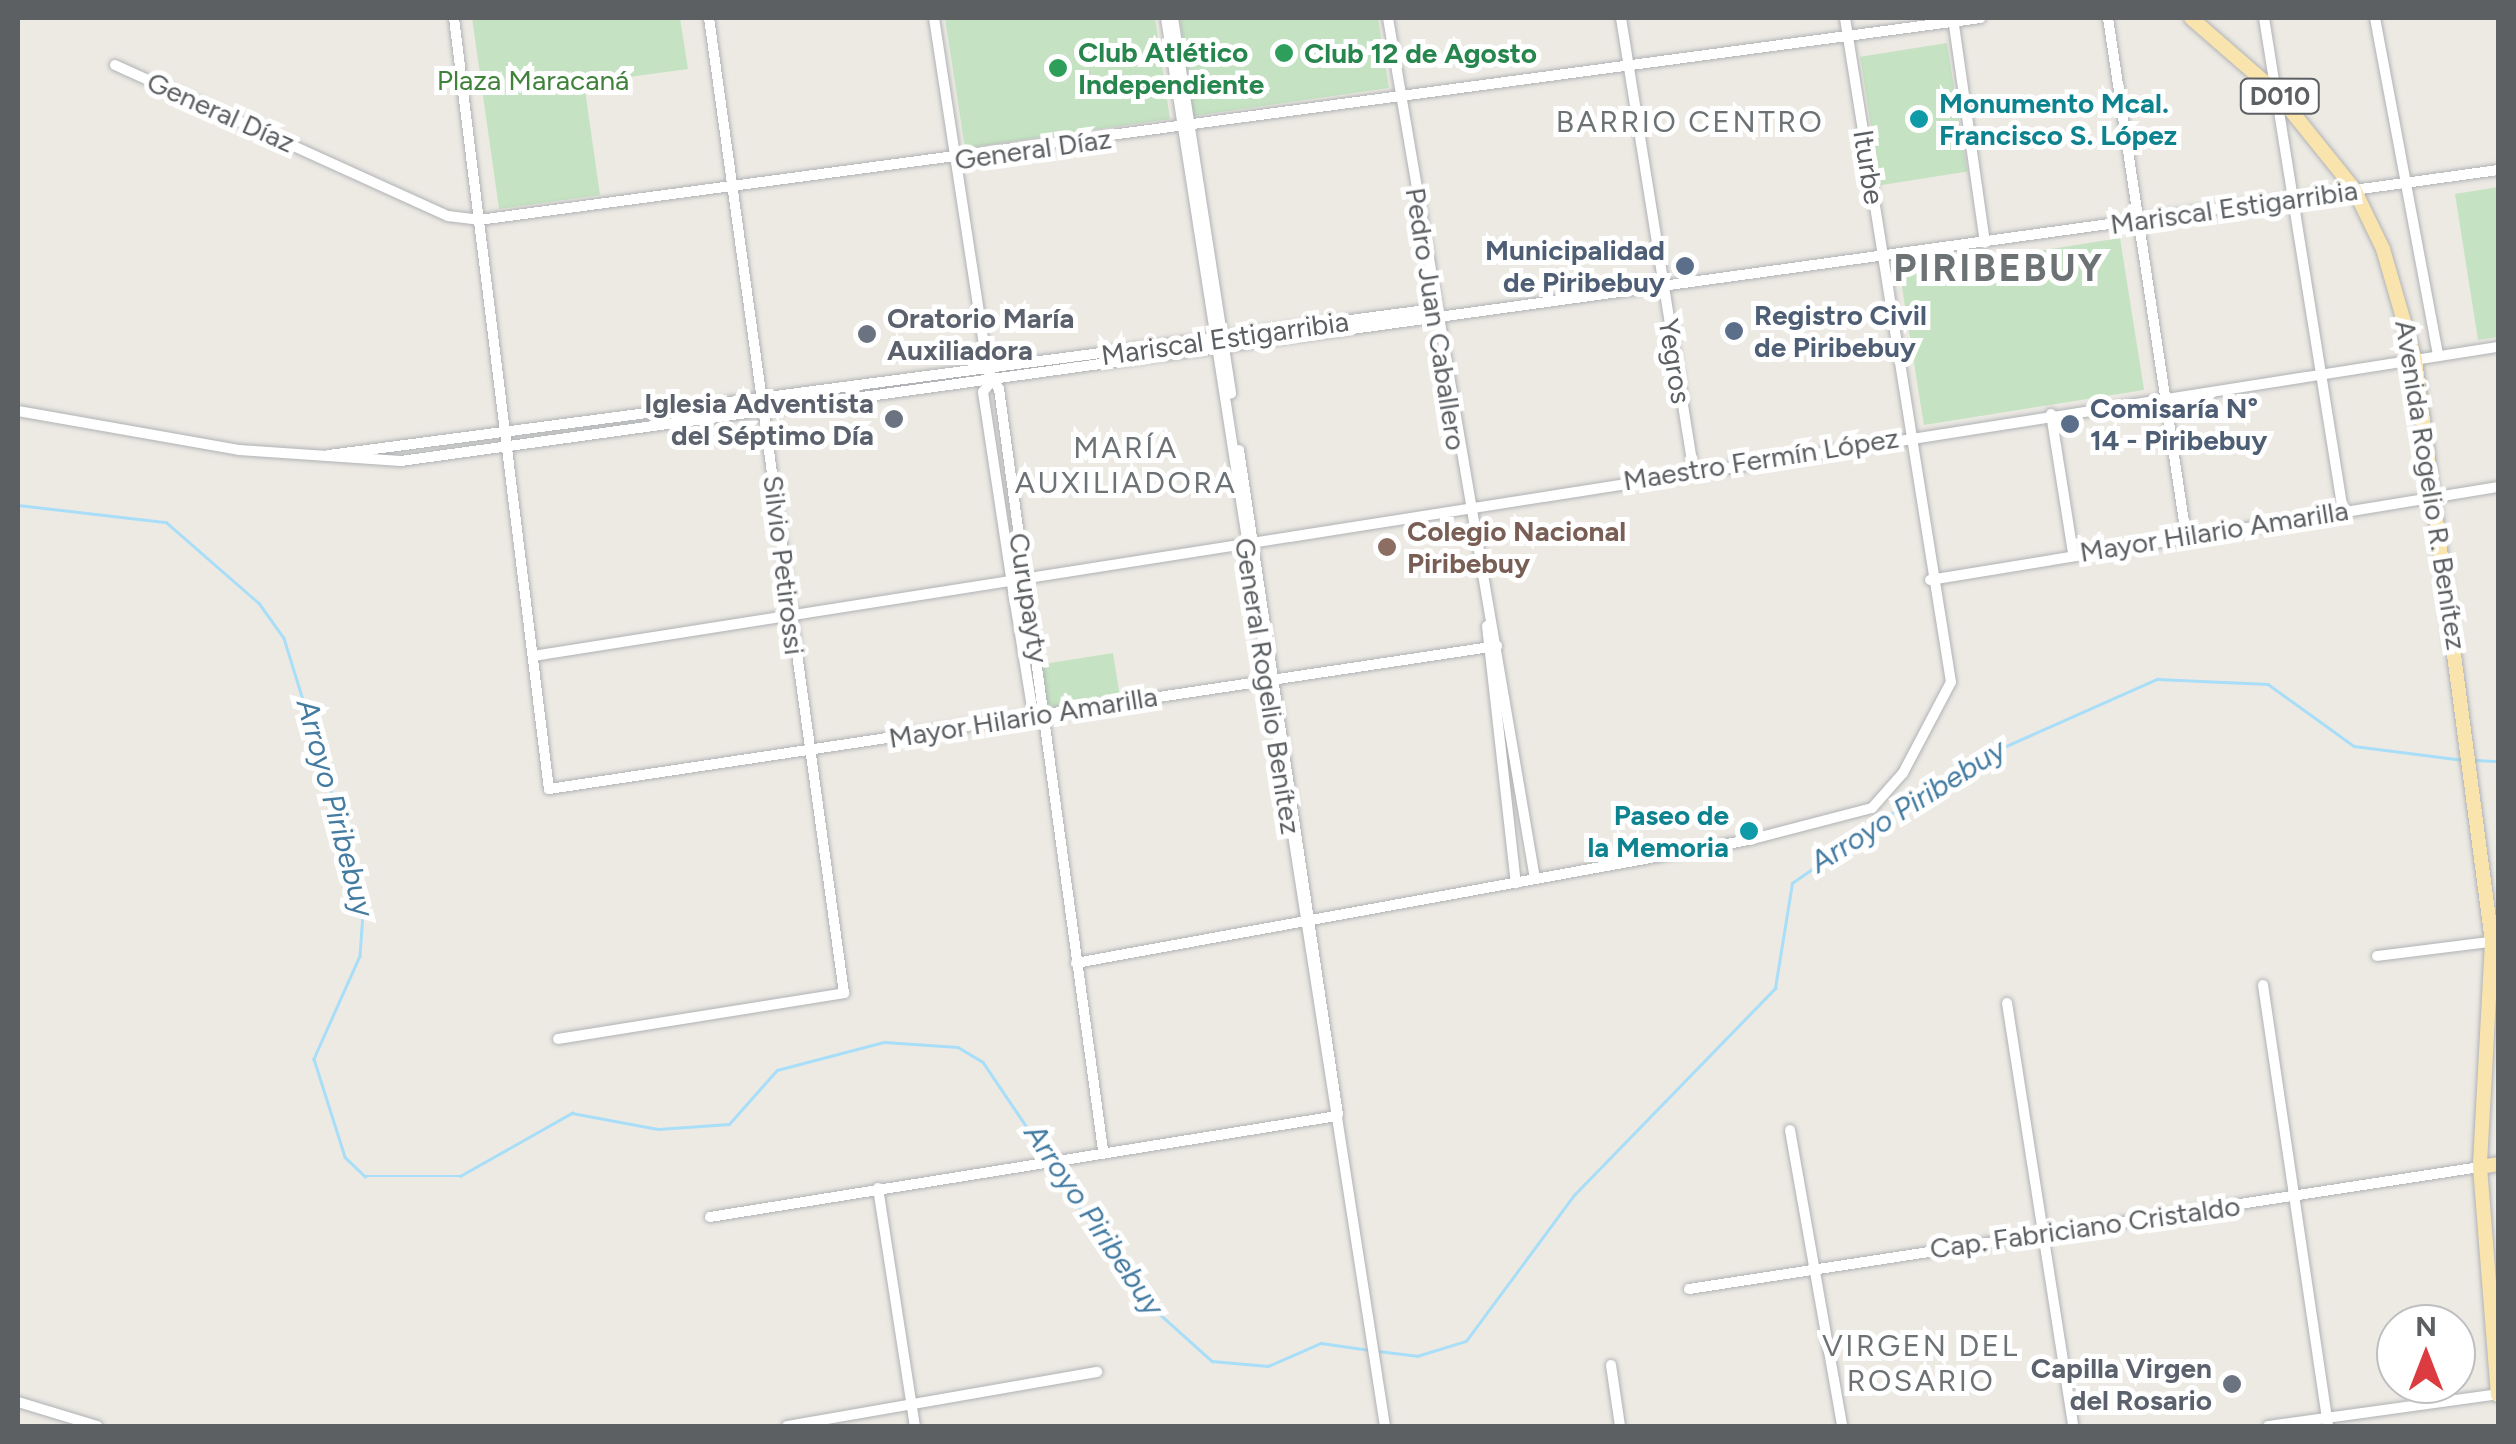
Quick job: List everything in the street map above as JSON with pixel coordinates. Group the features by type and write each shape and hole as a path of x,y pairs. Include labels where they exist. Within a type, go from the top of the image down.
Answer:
{"main road":[{"name":"Avenida Rogelio R. Benítez","path":"2191,18 2276,92 2354,189 2383,249 2416,360 2470,727 2495,941"},
{"name":"D010","path":"2495,941 2480,1167 2498,1395"},
{"path":"2480,1167 2498,1164"}],"street":[{"path":"454,18 533,656"},
{"name":"Silvio Petirossi","path":"558,1039 844,992 708,18"},
{"name":"Curupayty","path":"934,18 989,377 999,390 1042,714"},
{"name":"General Rogelio Benítez","path":"1166,18 1276,678 1385,1426"},
{"name":"General Rogelio Benítez","path":"1174,18 1187,128"},
{"name":"Pedro Juan Caballero","path":"1388,18 1434,315 1488,620"},
{"name":"Yegros","path":"1621,18 1693,468"},
{"name":"Iturbe","path":"1076,963 1534,879 1872,808 1903,773 1951,682 1930,580 1845,18"},
{"name":"General Díaz","path":"115,65 448,216 479,220 956,160 1980,18"},
{"path":"2108,18 2162,398 2186,535"},
{"path":"2264,18 2342,511"},
{"path":"2375,18 2402,182 2438,356"},
{"path":"1953,19 1984,243"},
{"name":"Mariscal Estigarribia","path":"18,411 303,456 402,462 507,442 763,406 1434,315 1663,289 2498,170"},
{"name":"Maestro Fermín López","path":"533,656 1693,468 2498,347"},
{"name":"Curupayty","path":"989,377 983,392 1011,578 1032,708 1042,714"},
{"path":"2051,414 2073,553"},
{"name":"Mayor Hilario Amarilla","path":"1930,580 2073,553 2498,487"},
{"name":"General Rogelio Benítez","path":"1251,539 1264,680 1311,920"},
{"path":"1488,620 1497,646 1534,879"},
{"path":"1488,620 1484,649 1516,882"},
{"name":"Mayor Hilario Amarilla","path":"533,656 549,789 1497,646"},
{"path":"1042,714 1103,1150"},
{"path":"2377,956 2495,941"},
{"path":"2263,984 2327,1422"},
{"path":"2007,1003 2073,1426"},
{"path":"710,1217 1103,1150 1337,1116"},
{"path":"1790,1130 1842,1426"},
{"name":"Cap. Fabriciano Cristaldo","path":"1689,1289 2043,1231 2480,1167"},
{"path":"878,1188 915,1426"},
{"path":"1611,1365 1620,1426"},
{"path":"787,1426 1097,1372"},
{"path":"2268,1426 2327,1422 2498,1395"},
{"path":"18,1402 97,1426"}],"green space":[{"name":"Plaza Maracaná","path":"472,18 680,18 688,69 584,83 600,195 499,209"},
{"name":"Club Atlético Independiente","path":"945,18 1155,18 1170,119 965,148"},
{"name":"Club 12 de Agosto","path":"1180,18 1378,18 1389,88 1193,116"},
{"path":"1947,43 1967,171 1880,185 1860,57"},
{"path":"2498,187 2498,337 2478,340 2455,194"},
{"path":"2120,238 2144,390 1924,425 1900,273"},
{"path":"1113,653 1120,696 1048,708 1041,664"}],"waterway":[{"name":"Arroyo Piribebuy","path":"18,505 166,522 259,603 284,638 364,898 360,956 314,1059 345,1157 365,1176 460,1176 572,1113 658,1129 729,1124 777,1070 884,1042 958,1047 983,1062 1047,1157"},
{"name":"Arroyo Piribebuy","path":"1378,1351 1417,1356 1466,1341 1574,1195 1775,988 1792,883 1959,767 2157,679 2268,684 2354,746 2463,760"},
{"name":"Arroyo Piribebuy","path":"2476,760 2498,761"},
{"path":"1051,1164 1134,1291 1212,1361 1268,1366 1321,1343 1370,1350"}],"place":[{"name":"Club 12 de Agosto","path":"1284,53"},
{"name":"Club Atlético Independiente","path":"1058,68"},
{"name":"Monumento Mcal. Francisco S. López","path":"1919,119"},
{"name":"Municipalidad de Piribebuy","path":"1685,266"},
{"name":"Registro Civil de Piribebuy","path":"1734,331"},
{"name":"Oratorio María Auxiliadora","path":"867,334"},
{"name":"Iglesia Adventista del Séptimo Día","path":"894,419"},
{"name":"Comisaría N° 14 - Piribebuy","path":"2070,424"},
{"name":"Colegio Nacional Piribebuy","path":"1387,547"},
{"name":"Paseo de la Memoria","path":"1749,831"},
{"name":"Capilla Virgen del Rosario","path":"2232,1384"}],"district":[{"name":"BARRIO CENTRO","path":"1690,122"},
{"name":"PIRIBEBUY","path":"1999,269"},
{"name":"MARÍA AUXILIADORA","path":"1126,465"},
{"name":"VIRGEN DEL ROSARIO","path":"1921,1363"}]}
